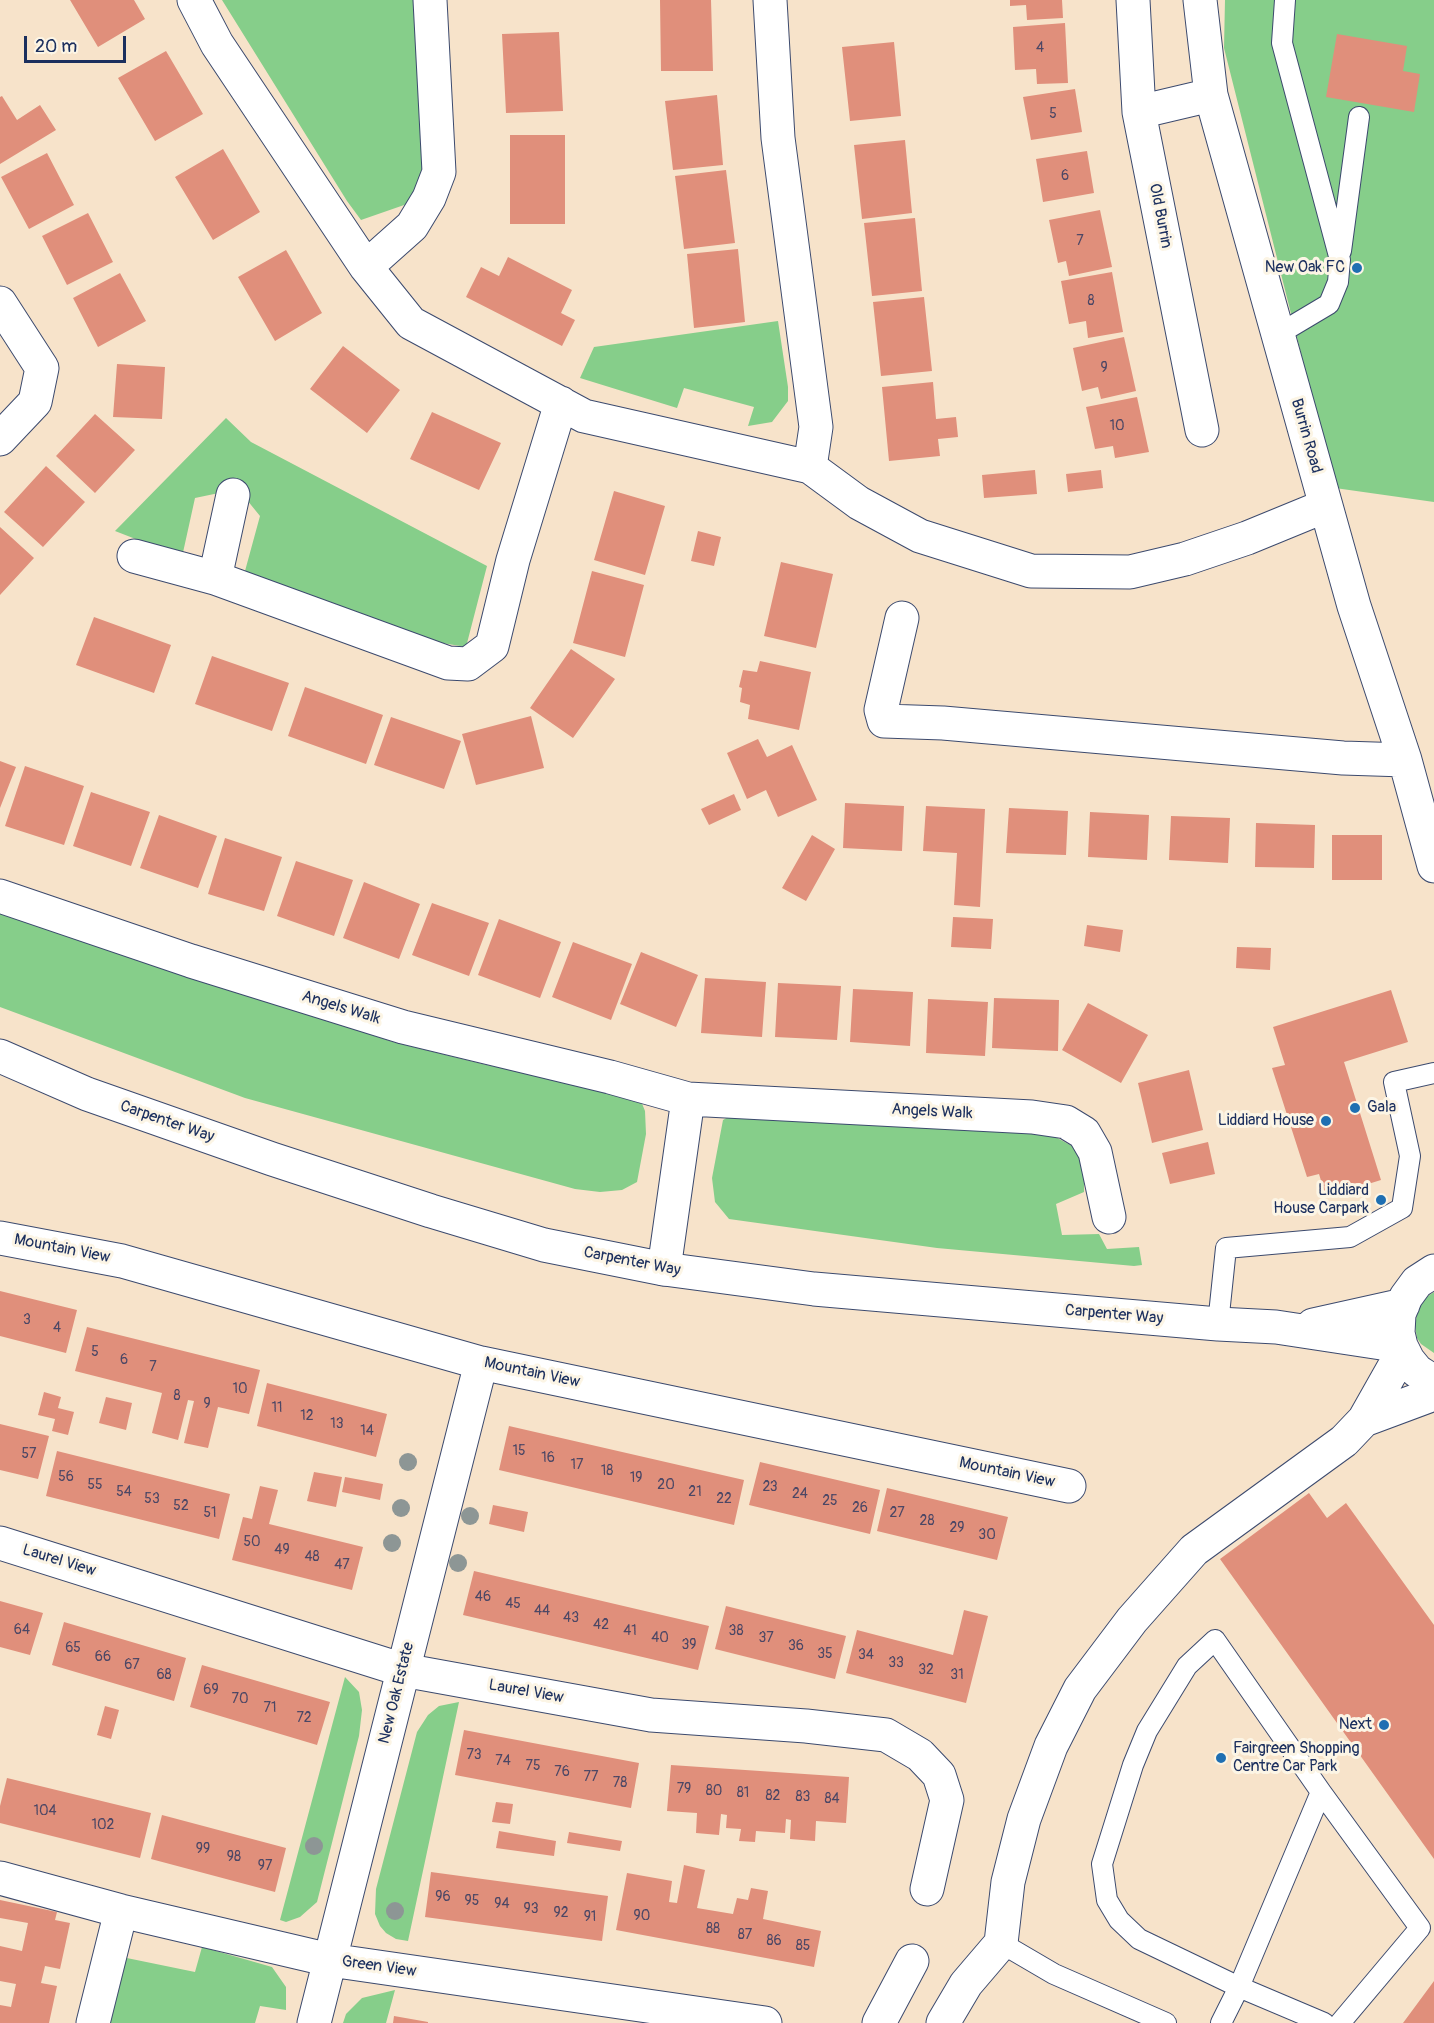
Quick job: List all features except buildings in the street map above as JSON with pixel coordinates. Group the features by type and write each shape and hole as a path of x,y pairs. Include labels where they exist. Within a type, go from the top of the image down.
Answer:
{"street":[{"path":"194,0 217,44 366,267 411,323 584,416 810,466 859,503 920,536 1031,571 1130,572 1185,559 1247,538 1325,506"},
{"path":"366,267 412,226 429,198 439,172 430,0"},
{"path":"770,0 778,138 816,428 810,466"},
{"name":"Old Burrin","path":"1133,0 1139,112 1202,429"},
{"name":"Burrin Road","path":"1200,0 1211,94 1353,606 1405,760 1434,866"},
{"path":"1139,112 1211,94"},
{"path":"0,303 42,368 35,402 0,439"},
{"path":"134,556 215,578 448,663 468,664 492,646 513,560 561,403"},
{"path":"215,578 233,495"},
{"path":"902,618 881,710 884,721 943,723 1343,758 1405,760"},
{"name":"Angels Walk","path":"0,896 191,961 403,1027 609,1077 688,1099 1032,1117 1066,1122 1084,1133 1095,1152 1109,1217"},
{"name":"Carpenter Way","path":"0,1056 98,1098 272,1159 544,1245 663,1269 814,1289 1293,1329 1402,1349"},
{"path":"663,1269 688,1099"},
{"name":"Mountain View","path":"0,1238 122,1261 481,1362 1069,1486"},
{"path":"1434,1271 1418,1282 1406,1297 1400,1314 1398,1333 1402,1349 1417,1371 1434,1382"},
{"name":"Carpenter Way","path":"1293,1329 1403,1305"},
{"path":"943,2023 966,1984 1001,1943 1008,1882 1024,1819 1051,1746 1080,1689 1132,1620 1194,1550 1344,1441 1364,1420 1402,1349"},
{"name":"New Oak Estate","path":"314,2023 481,1362"},
{"path":"1364,1420 1434,1394"},
{"name":"Laurel View","path":"0,1543 403,1670 651,1715 806,1726 886,1735 920,1755 939,1775 947,1800 927,1889"},
{"name":"Green View","path":"0,1878 122,1911 330,1960 765,2023"},
{"path":"93,2023 122,1911"},
{"path":"879,2023 912,1961"}],"lane":[{"path":"1285,0 1282,44 1340,260"},
{"path":"1278,335 1329,304 1338,282 1359,117"},
{"path":"1218,1324 1226,1248 1350,1237 1402,1208 1410,1156 1394,1082 1434,1073"},
{"path":"1324,2023 1239,1987 1139,1940 1119,1920 1107,1900 1102,1864 1133,1765 1147,1731 1186,1666 1215,1640 1420,1928 1340,2023"},
{"path":"1221,2023 1239,1987 1321,1791"},
{"path":"1001,1943 1054,1974 1166,2023"}],"green space":[{"path":"222,0 417,0 429,175 407,204 361,220"},
{"name":"New Oak FC","path":"1225,0 1434,0 1434,502 1335,488 1224,48"},
{"path":"778,321 788,401 772,422 748,426 754,407 684,388 677,408 580,378 594,347"},
{"path":"226,418 251,442 487,566 466,647 436,642 253,583 245,571 260,516 238,489 195,498 182,557 115,531"},
{"path":"0,910 393,1042 487,1065 624,1093 641,1101 645,1111 646,1134 637,1182 622,1190 600,1192 575,1189 245,1098 0,1007"},
{"path":"730,1116 1048,1133 1074,1147 1082,1165 1084,1177 1084,1192 1056,1204 1062,1235 1099,1234 1107,1249 1139,1247 1142,1265 937,1248 729,1219 715,1202 712,1178 723,1120"},
{"path":"1434,1292 1434,1353 1421,1344 1417,1338 1415,1326 1422,1300"},
{"path":"345,1677 359,1692 362,1710 359,1736 317,1902 300,1917 286,1922 280,1920"},
{"path":"459,1702 408,1941 396,1939 380,1926 375,1914 376,1889 417,1732 428,1715 439,1706"},
{"path":"202,1947 272,1967 286,1987 286,2010 260,2006 255,2023 102,2023 117,1956 195,1972"},
{"path":"395,1990 386,2023 343,2023 346,2014 362,1998"}],"place":[{"name":"New Oak FC","path":"1357,268"},
{"name":"Gala","path":"1355,1108"},
{"name":"Liddiard House","path":"1326,1121"},
{"name":"Liddiard House Carpark","path":"1381,1200"},
{"name":"Next","path":"1384,1725"},
{"name":"Fairgreen Shopping Centre Car Park","path":"1221,1758"}]}
